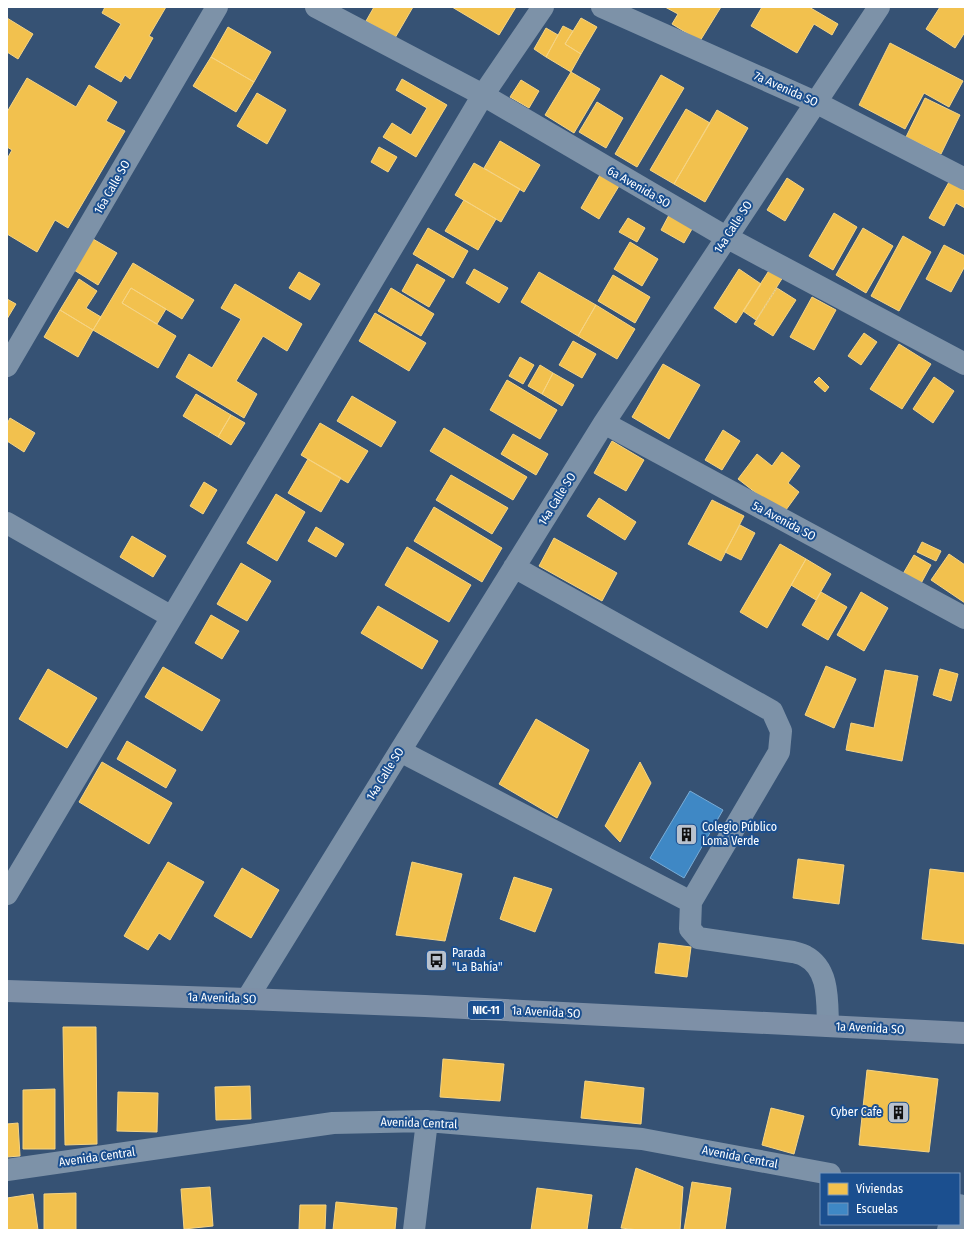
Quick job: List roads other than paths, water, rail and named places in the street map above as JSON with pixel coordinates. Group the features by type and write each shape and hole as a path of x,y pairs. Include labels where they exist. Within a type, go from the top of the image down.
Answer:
{"highway":[{"name":"1a Avenida SO","path":"7,990 247,999 965,1033"}],"street":[{"name":"16a Calle SO","path":"7,366 217,7"},
{"name":"6a Avenida SO","path":"316,7 483,95 726,238 965,364"},
{"path":"7,894 483,95 543,7"},
{"name":"7a Avenida SO","path":"602,7 815,102 965,179"},
{"name":"14a Calle SO","path":"247,999 604,423 879,7"},
{"name":"5a Avenida SO","path":"604,423 965,618"},
{"path":"7,523 172,618"},
{"path":"514,567 772,710 781,731 779,752 691,902 690,929 698,938 805,955 815,963 822,973 826,988 828,1026"},
{"path":"400,750 691,902"},
{"name":"Avenida Central","path":"7,1170 333,1122 427,1122 642,1139 825,1173"},
{"path":"414,1230 427,1122"}],"place":[{"name":"Colegio Público Loma Verde","path":"687,834"},
{"name":"Parada \"La Bahía\"","path":"436,960"},
{"name":"Cyber Cafe","path":"898,1112"}]}
